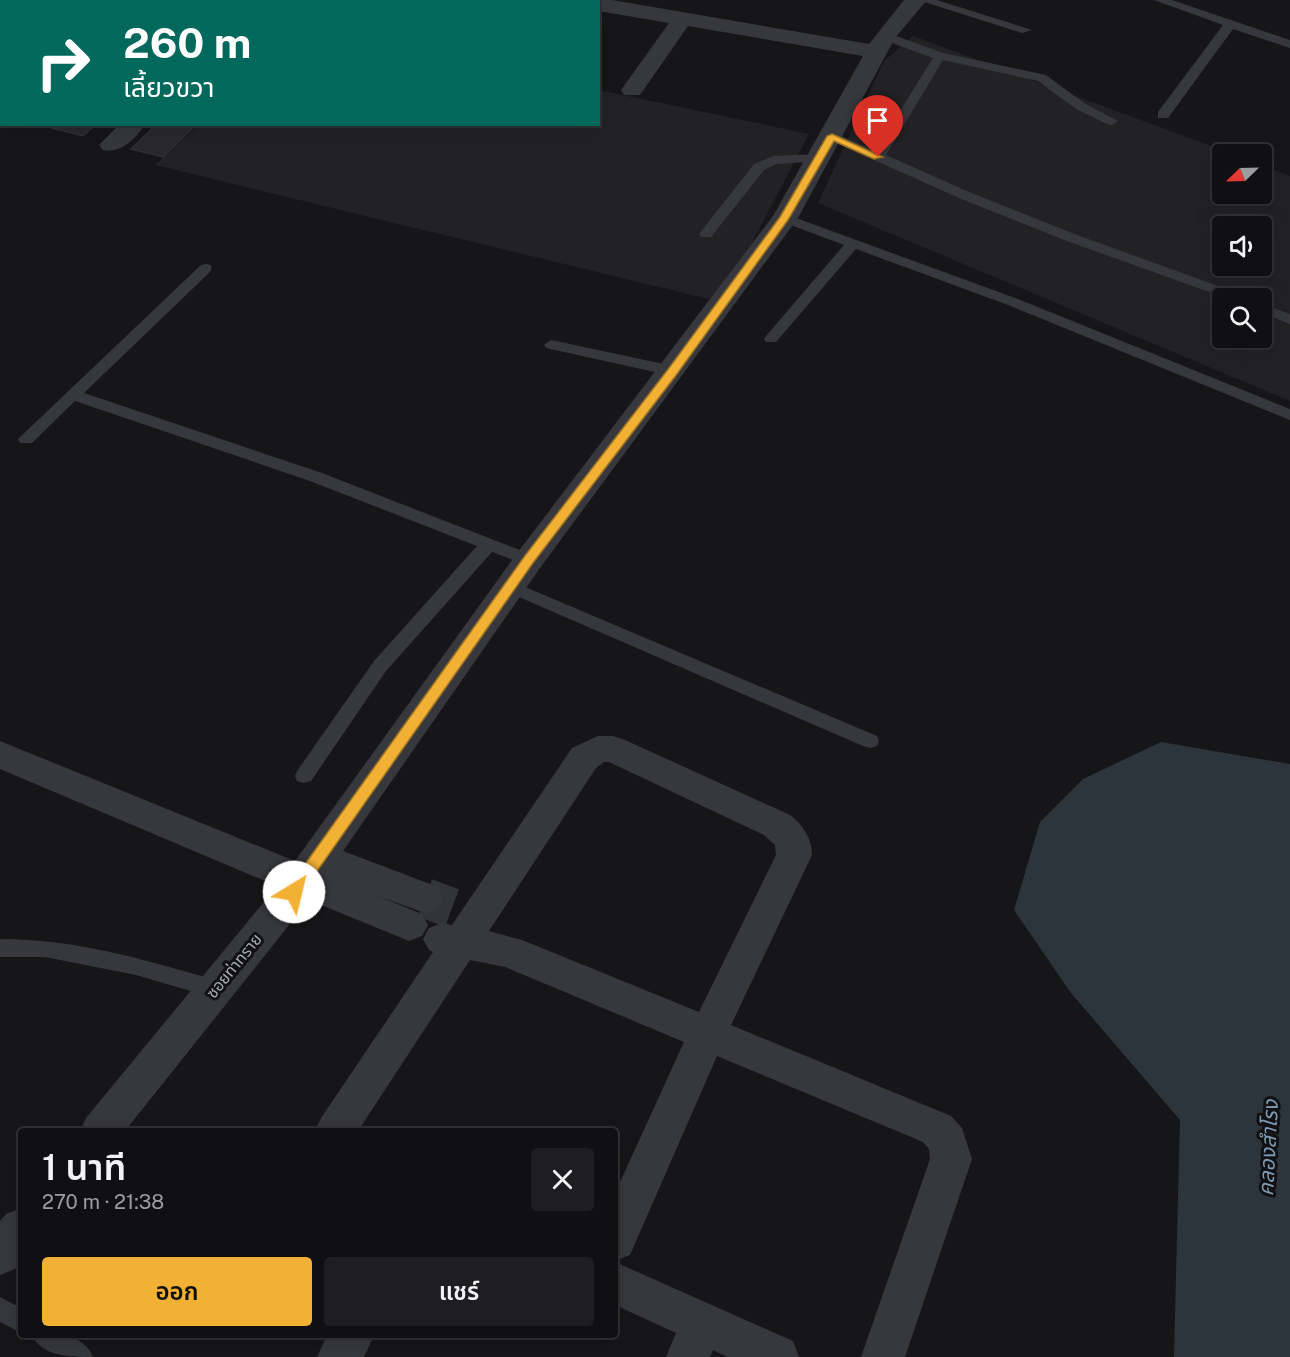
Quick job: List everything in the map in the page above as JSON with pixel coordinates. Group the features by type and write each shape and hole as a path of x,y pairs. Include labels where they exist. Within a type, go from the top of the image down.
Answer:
{"street":[{"name":"ซอยท่าทราย","path":"102,1128 311,869 529,560 673,371 785,218 881,44 916,0"},
{"path":"600,4 683,18 881,44"},
{"path":"632,90 683,18"},
{"path":"111,145 132,126"},
{"path":"337,1128 443,923 584,758 598,749 613,749 777,825 788,833 795,844 794,855 708,1033 618,1233"},
{"path":"0,754 311,869 918,1119 937,1129 948,1141 951,1159 883,1357"},
{"path":"0,1254 18,1232"},
{"path":"618,1285 695,1340 777,1357"},
{"path":"339,1357 350,1338"}],"lane":[{"path":"924,0 1026,30"},
{"path":"1160,0 1290,44"},
{"path":"1163,115 1230,24"},
{"path":"881,44 1042,78 1080,106 1112,121"},
{"path":"878,157 940,56"},
{"path":"706,234 759,167 774,160 826,147 878,157 1072,238 1212,288"},
{"path":"785,218 1013,302 1290,415"},
{"path":"771,339 853,243"},
{"path":"26,439 206,268"},
{"path":"1272,312 1290,319"},
{"path":"550,345 673,371"},
{"path":"74,395 316,477 529,560"},
{"path":"304,776 380,666 489,544"},
{"path":"511,587 870,741"},
{"path":"0,948 45,948 136,966 215,989"},
{"path":"0,1309 18,1319"},
{"path":"49,1338 81,1357"}],"shaded area":[{"path":"913,36 1212,146 1212,204 1272,204 1272,169 1290,176 1290,401 818,203 884,61"},
{"path":"600,90 809,134 721,302 155,165 198,126 600,126"}],"water":[{"name":"คลองสำโรง","path":"1161,742 1290,764 1290,1357 1174,1357 1180,1120 1071,993 1014,910 1040,822 1083,779"}],"building":[{"path":"54,126 94,126 83,136 52,128"},
{"path":"155,126 195,126 163,157 131,149"}],"tunnel":[{"path":"425,898 452,908"}],"route":[{"path":"294,892 529,560 673,371 785,218 832,136 878,157"}]}
